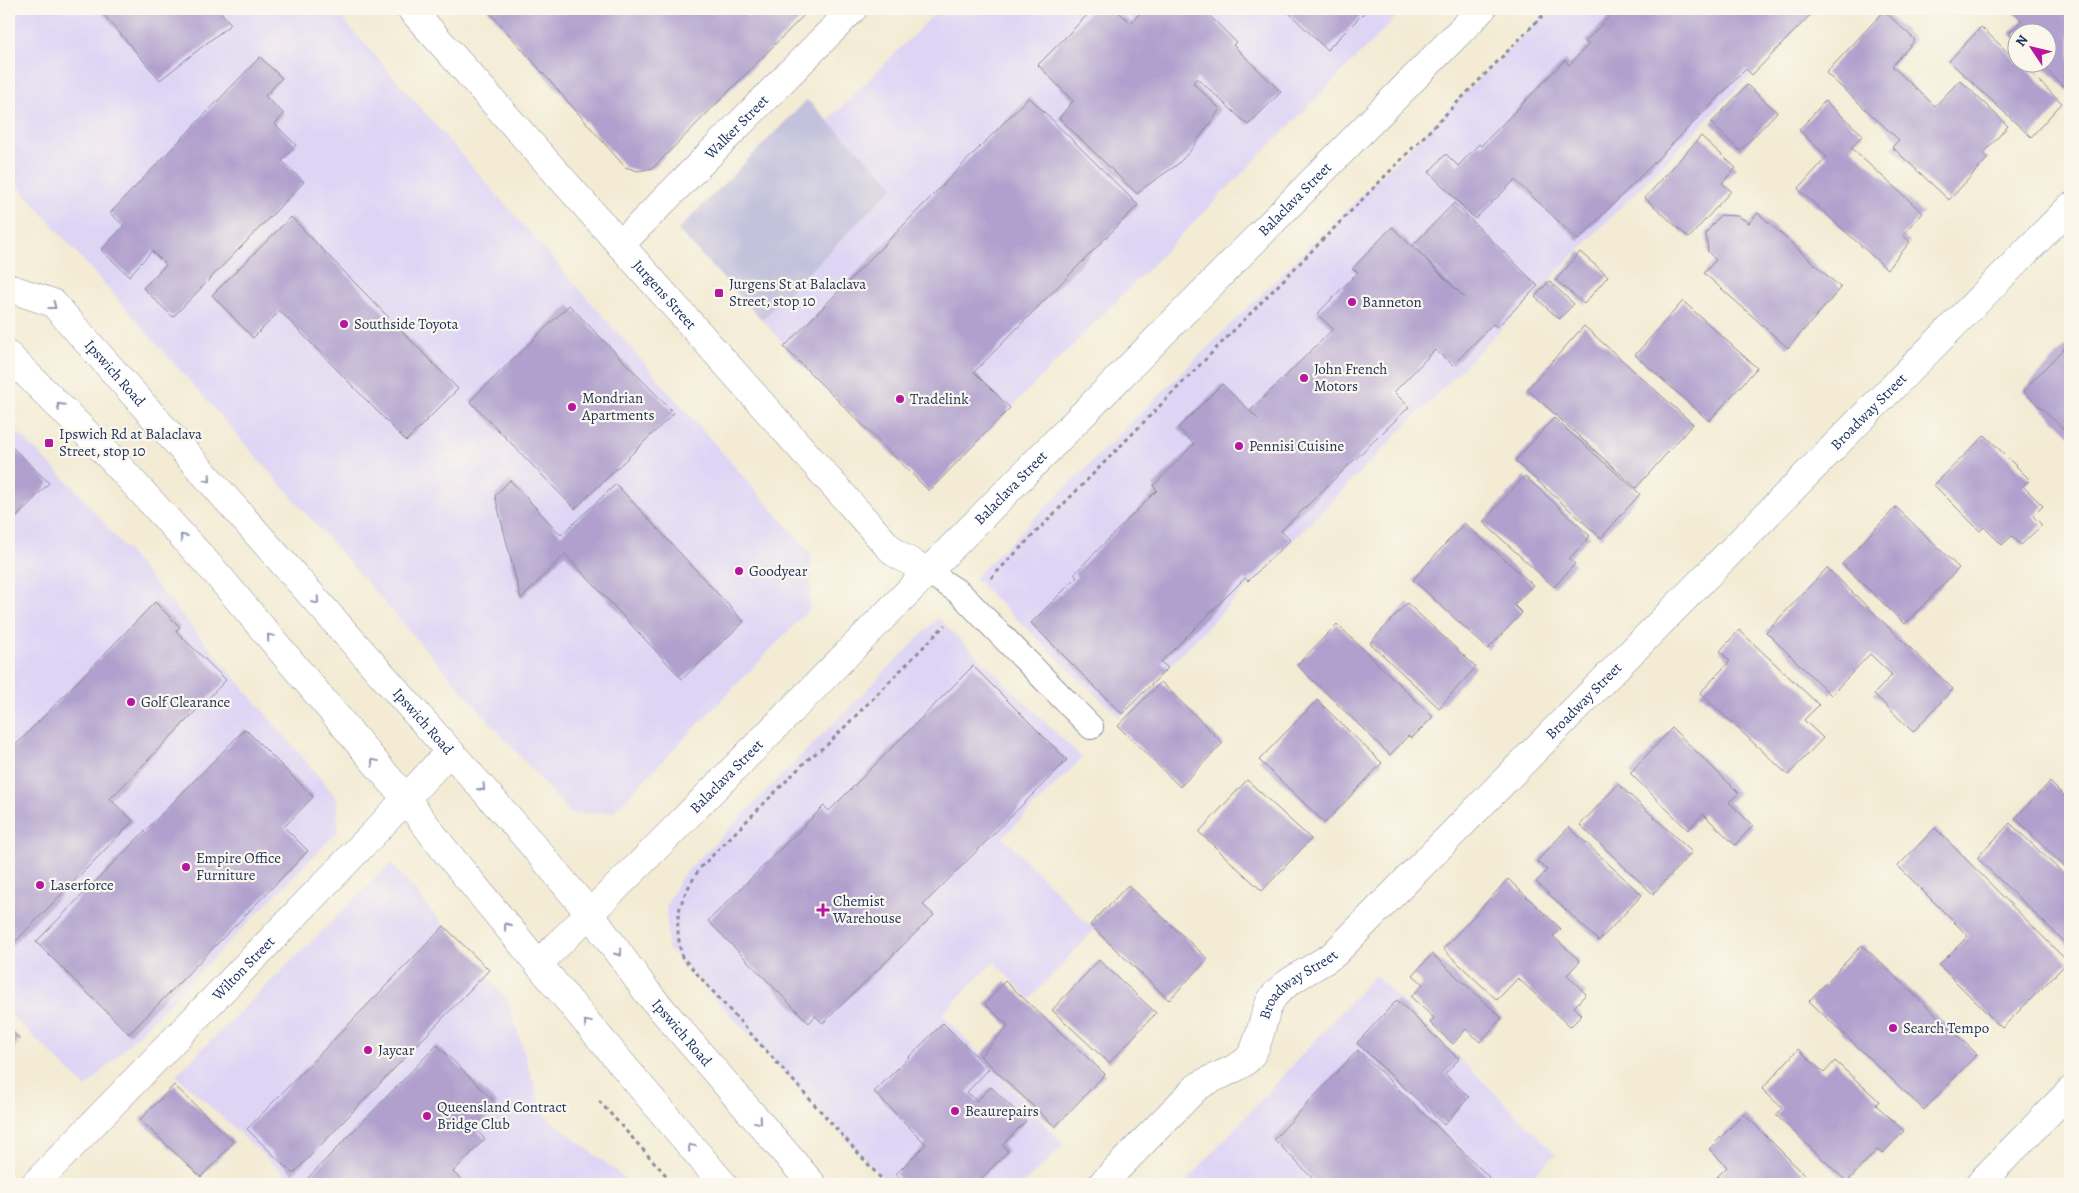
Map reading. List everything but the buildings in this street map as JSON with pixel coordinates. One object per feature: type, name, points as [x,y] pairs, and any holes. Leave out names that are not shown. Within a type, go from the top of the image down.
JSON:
[{"type":"main road","name":"Jurgens Street","points":[[411,9],[886,544],[895,553],[928,572]]},
{"type":"main road","name":"Walker Street","points":[[620,245],[853,9]]},
{"type":"main road","name":"Balaclava Street","points":[[538,964],[590,914],[1482,9]]},
{"type":"main road","name":"Broadway Street","points":[[1102,1184],[1196,1088],[1205,1081],[1246,1061],[1253,1050],[1268,1006],[1283,986],[1333,954],[2070,207]]},
{"type":"main road","name":"Ipswich Road","points":[[9,288],[53,303],[531,843],[590,914],[647,992],[812,1184]]},
{"type":"main road","points":[[9,356],[111,458],[216,573],[406,799],[443,848],[538,964],[723,1184]]},
{"type":"main road","name":"Wilton Street","points":[[35,1184],[449,752]]},
{"type":"main road","points":[[1979,1184],[2070,1091]]},
{"type":"lane","points":[[928,572],[960,593],[1091,727]]},
{"type":"path","points":[[886,1184],[682,957],[676,932],[679,908],[686,890],[700,868],[808,759],[828,744],[1549,9]]},
{"type":"path","points":[[599,1101],[674,1184]]},
{"type":"shaded area","points":[[9,9],[334,9],[812,555],[809,610],[613,812],[571,814],[9,176]]},
{"type":"shaded area","points":[[939,9],[1404,9],[929,491],[828,391],[678,230],[807,100],[828,121]]},
{"type":"shaded area","points":[[1550,9],[1816,9],[1119,717],[974,578]]},
{"type":"shaded area","points":[[807,100],[894,186],[762,320],[678,230]]},
{"type":"shaded area","points":[[9,424],[73,487],[337,798],[338,831],[86,1088],[9,1012]]},
{"type":"shaded area","points":[[938,618],[1082,758],[1003,837],[1094,930],[1030,999],[994,962],[942,1014],[1064,1145],[1023,1184],[888,1184],[668,948],[666,906],[681,877]]},
{"type":"shaded area","points":[[391,863],[508,1001],[543,1114],[632,1184],[274,1184],[283,1173],[176,1075]]},
{"type":"shaded area","points":[[1375,975],[1556,1154],[1523,1184],[1184,1184]]},
{"type":"place","name":"Jurgens St at Balaclava Street, stop 10","points":[[719,293]]},
{"type":"place","name":"Banneton","points":[[1352,302]]},
{"type":"place","name":"Southside Toyota","points":[[344,324]]},
{"type":"place","name":"John French Motors","points":[[1304,378]]},
{"type":"place","name":"Tradelink","points":[[900,399]]},
{"type":"place","name":"Mondrian Apartments","points":[[572,407]]},
{"type":"place","name":"Ipswich Rd at Balaclava Street, stop 10","points":[[49,443]]},
{"type":"place","name":"Pennisi Cuisine","points":[[1239,446]]},
{"type":"place","name":"Goodyear","points":[[739,571]]},
{"type":"place","name":"Golf Clearance","points":[[131,702]]},
{"type":"place","name":"Empire Office Furniture","points":[[186,867]]},
{"type":"place","name":"Laserforce","points":[[40,885]]},
{"type":"place","name":"Chemist Warehouse","points":[[823,910]]},
{"type":"place","name":"Search Tempo","points":[[1893,1028]]},
{"type":"place","name":"Jaycar","points":[[368,1050]]},
{"type":"place","name":"Beaurepairs","points":[[955,1111]]},
{"type":"place","name":"Queensland Contract Bridge Club","points":[[427,1116]]}]
